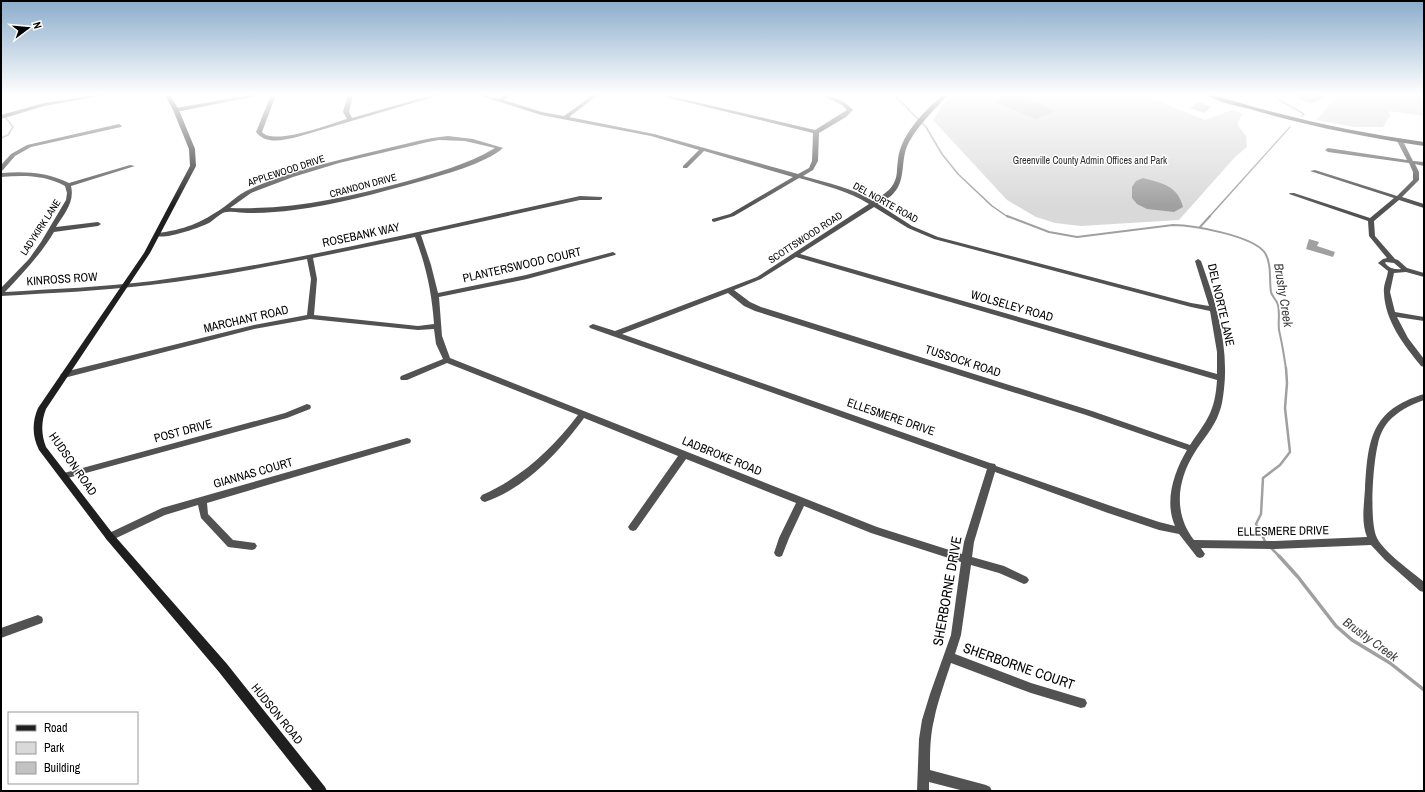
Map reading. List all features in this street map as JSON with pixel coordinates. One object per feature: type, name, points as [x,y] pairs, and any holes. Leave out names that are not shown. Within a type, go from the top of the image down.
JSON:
[{"type":"street","points":[[1,169],[13,155],[29,146],[92,132]]},
{"type":"street","name":"HUDSON ROAD","points":[[185,132],[192,149],[194,161],[185,183],[157,235],[109,310],[42,408],[37,429],[42,448],[110,536],[223,668],[321,791]]},
{"type":"street","points":[[260,132],[260,134],[265,138],[288,138],[309,132]]},
{"type":"street","name":"DEL NORTE ROAD","points":[[640,132],[840,188],[873,204],[910,227],[936,238],[1184,304],[1212,309]]},
{"type":"street","points":[[714,220],[732,215],[811,169],[815,161],[816,132]]},
{"type":"street","name":"SCOTTSWOOD ROAD","points":[[617,333],[730,291],[759,278],[889,194],[898,183],[903,146],[914,132]]},
{"type":"street","points":[[1356,132],[1424,144]]},
{"type":"street","name":"APPLEWOOD DRIVE","points":[[157,235],[182,232],[197,227],[224,210],[236,199],[265,185],[306,172],[428,140],[445,137],[463,138],[500,148]]},
{"type":"street","points":[[1371,220],[1398,198],[1416,180],[1416,172],[1412,162],[1400,140]]},
{"type":"street","name":"CRANDON DRIVE","points":[[224,210],[274,212],[340,201],[465,166],[500,148]]},
{"type":"street","points":[[685,167],[703,149]]},
{"type":"street","points":[[1328,150],[1424,164]]},
{"type":"street","points":[[1,175],[45,175],[60,180],[68,185],[132,166]]},
{"type":"street","points":[[1313,171],[1424,206]]},
{"type":"street","name":"LADYKIRK LANE","points":[[1,293],[39,250],[69,200],[70,193],[68,185]]},
{"type":"street","points":[[1292,194],[1371,220]]},
{"type":"street","name":"ROSEBANK WAY","points":[[124,285],[159,282],[310,257],[580,198],[600,198]]},
{"type":"street","points":[[1371,220],[1372,236],[1392,260],[1399,263],[1405,269],[1424,275]]},
{"type":"street","points":[[51,230],[98,224]]},
{"type":"street","points":[[404,378],[447,360],[441,347],[436,326],[435,296],[416,234]]},
{"type":"street","name":"PLANTERSWOOD COURT","points":[[435,296],[527,278],[613,254]]},
{"type":"street","name":"WOLSELEY ROAD","points":[[796,255],[1221,378]]},
{"type":"street","points":[[310,257],[314,279],[310,317]]},
{"type":"street","name":"DEL NORTE LANE","points":[[1198,260],[1219,340],[1221,378],[1220,392],[1215,414],[1180,470],[1175,492],[1178,519],[1182,531],[1200,554]]},
{"type":"street","points":[[1392,260],[1381,262],[1382,265],[1391,270],[1401,272],[1405,269]]},
{"type":"street","points":[[1391,270],[1387,292],[1394,314],[1405,340],[1424,364]]},
{"type":"street","name":"KINROSS ROW","points":[[1,293],[124,285]]},
{"type":"street","name":"TUSSOCK ROAD","points":[[730,291],[744,302],[758,309],[1089,413],[1192,449]]},
{"type":"street","points":[[1394,314],[1424,319]]},
{"type":"street","name":"MARCHANT ROAD","points":[[64,375],[254,327],[310,317],[418,328],[436,326]]},
{"type":"street","name":"ELLESMERE DRIVE","points":[[593,326],[617,333],[636,342],[1159,526],[1182,531]]},
{"type":"street","name":"LADBROKE ROAD","points":[[447,360],[901,540],[966,560],[1002,569],[1024,580]]},
{"type":"street","points":[[1424,397],[1409,403],[1391,415],[1377,431],[1370,451],[1368,502],[1368,520],[1373,541],[1424,588]]},
{"type":"street","name":"POST DRIVE","points":[[64,476],[287,415],[307,407]]},
{"type":"street","points":[[485,498],[504,489],[535,466],[570,432],[583,414]]},
{"type":"street","name":"GIANNAS COURT","points":[[110,536],[162,512],[407,441]]},
{"type":"street","points":[[633,527],[684,454]]},
{"type":"street","name":"SHERBORNE DRIVE","points":[[922,791],[925,739],[928,720],[935,694],[956,635],[969,542],[992,466]]},
{"type":"street","points":[[202,500],[204,515],[231,544],[252,546]]},
{"type":"street","points":[[779,553],[784,538],[802,500]]},
{"type":"street","name":"ELLESMERE DRIVE","points":[[1192,544],[1283,545],[1373,541]]},
{"type":"street","points":[[1,633],[38,620]]},
{"type":"street","name":"SHERBORNE COURT","points":[[949,657],[1031,688],[1081,703]]},
{"type":"street","points":[[923,774],[986,791]]},
{"type":"green space","name":"Greenville County Admin Offices and Park","points":[[944,132],[1243,132],[1246,136],[1247,147],[1235,157],[1179,220],[1081,226],[1055,223],[1036,217],[1007,200]]},
{"type":"shaded area","points":[[1143,178],[1168,186],[1177,194],[1183,207],[1174,212],[1147,209],[1137,204],[1132,198],[1132,187],[1136,181]]},
{"type":"shaded area","points":[[1309,239],[1319,242],[1317,246],[1335,252],[1333,257],[1306,249]]},
{"type":"waterway","points":[[1,138],[8,135],[10,132]]},
{"type":"waterway","name":"Brushy Creek","points":[[929,132],[942,154],[958,174],[992,206],[1008,217]]},
{"type":"waterway","points":[[1209,217],[1286,132]]},
{"type":"waterway","name":"Brushy Creek","points":[[1007,216],[1049,232],[1077,237],[1173,225],[1208,229],[1249,241],[1265,253],[1269,262],[1271,292],[1279,308],[1279,330],[1286,369]]},
{"type":"waterway","points":[[1200,227],[1210,216]]},
{"type":"waterway","name":"Brushy Creek","points":[[1266,543],[1256,524],[1261,514],[1263,478],[1280,465],[1290,452],[1285,408],[1287,383],[1286,368]]},
{"type":"waterway","name":"Brushy Creek","points":[[1270,547],[1279,556]]},
{"type":"waterway","name":"Brushy Creek","points":[[1279,556],[1298,577],[1336,626],[1352,640],[1390,663],[1424,690]]}]
